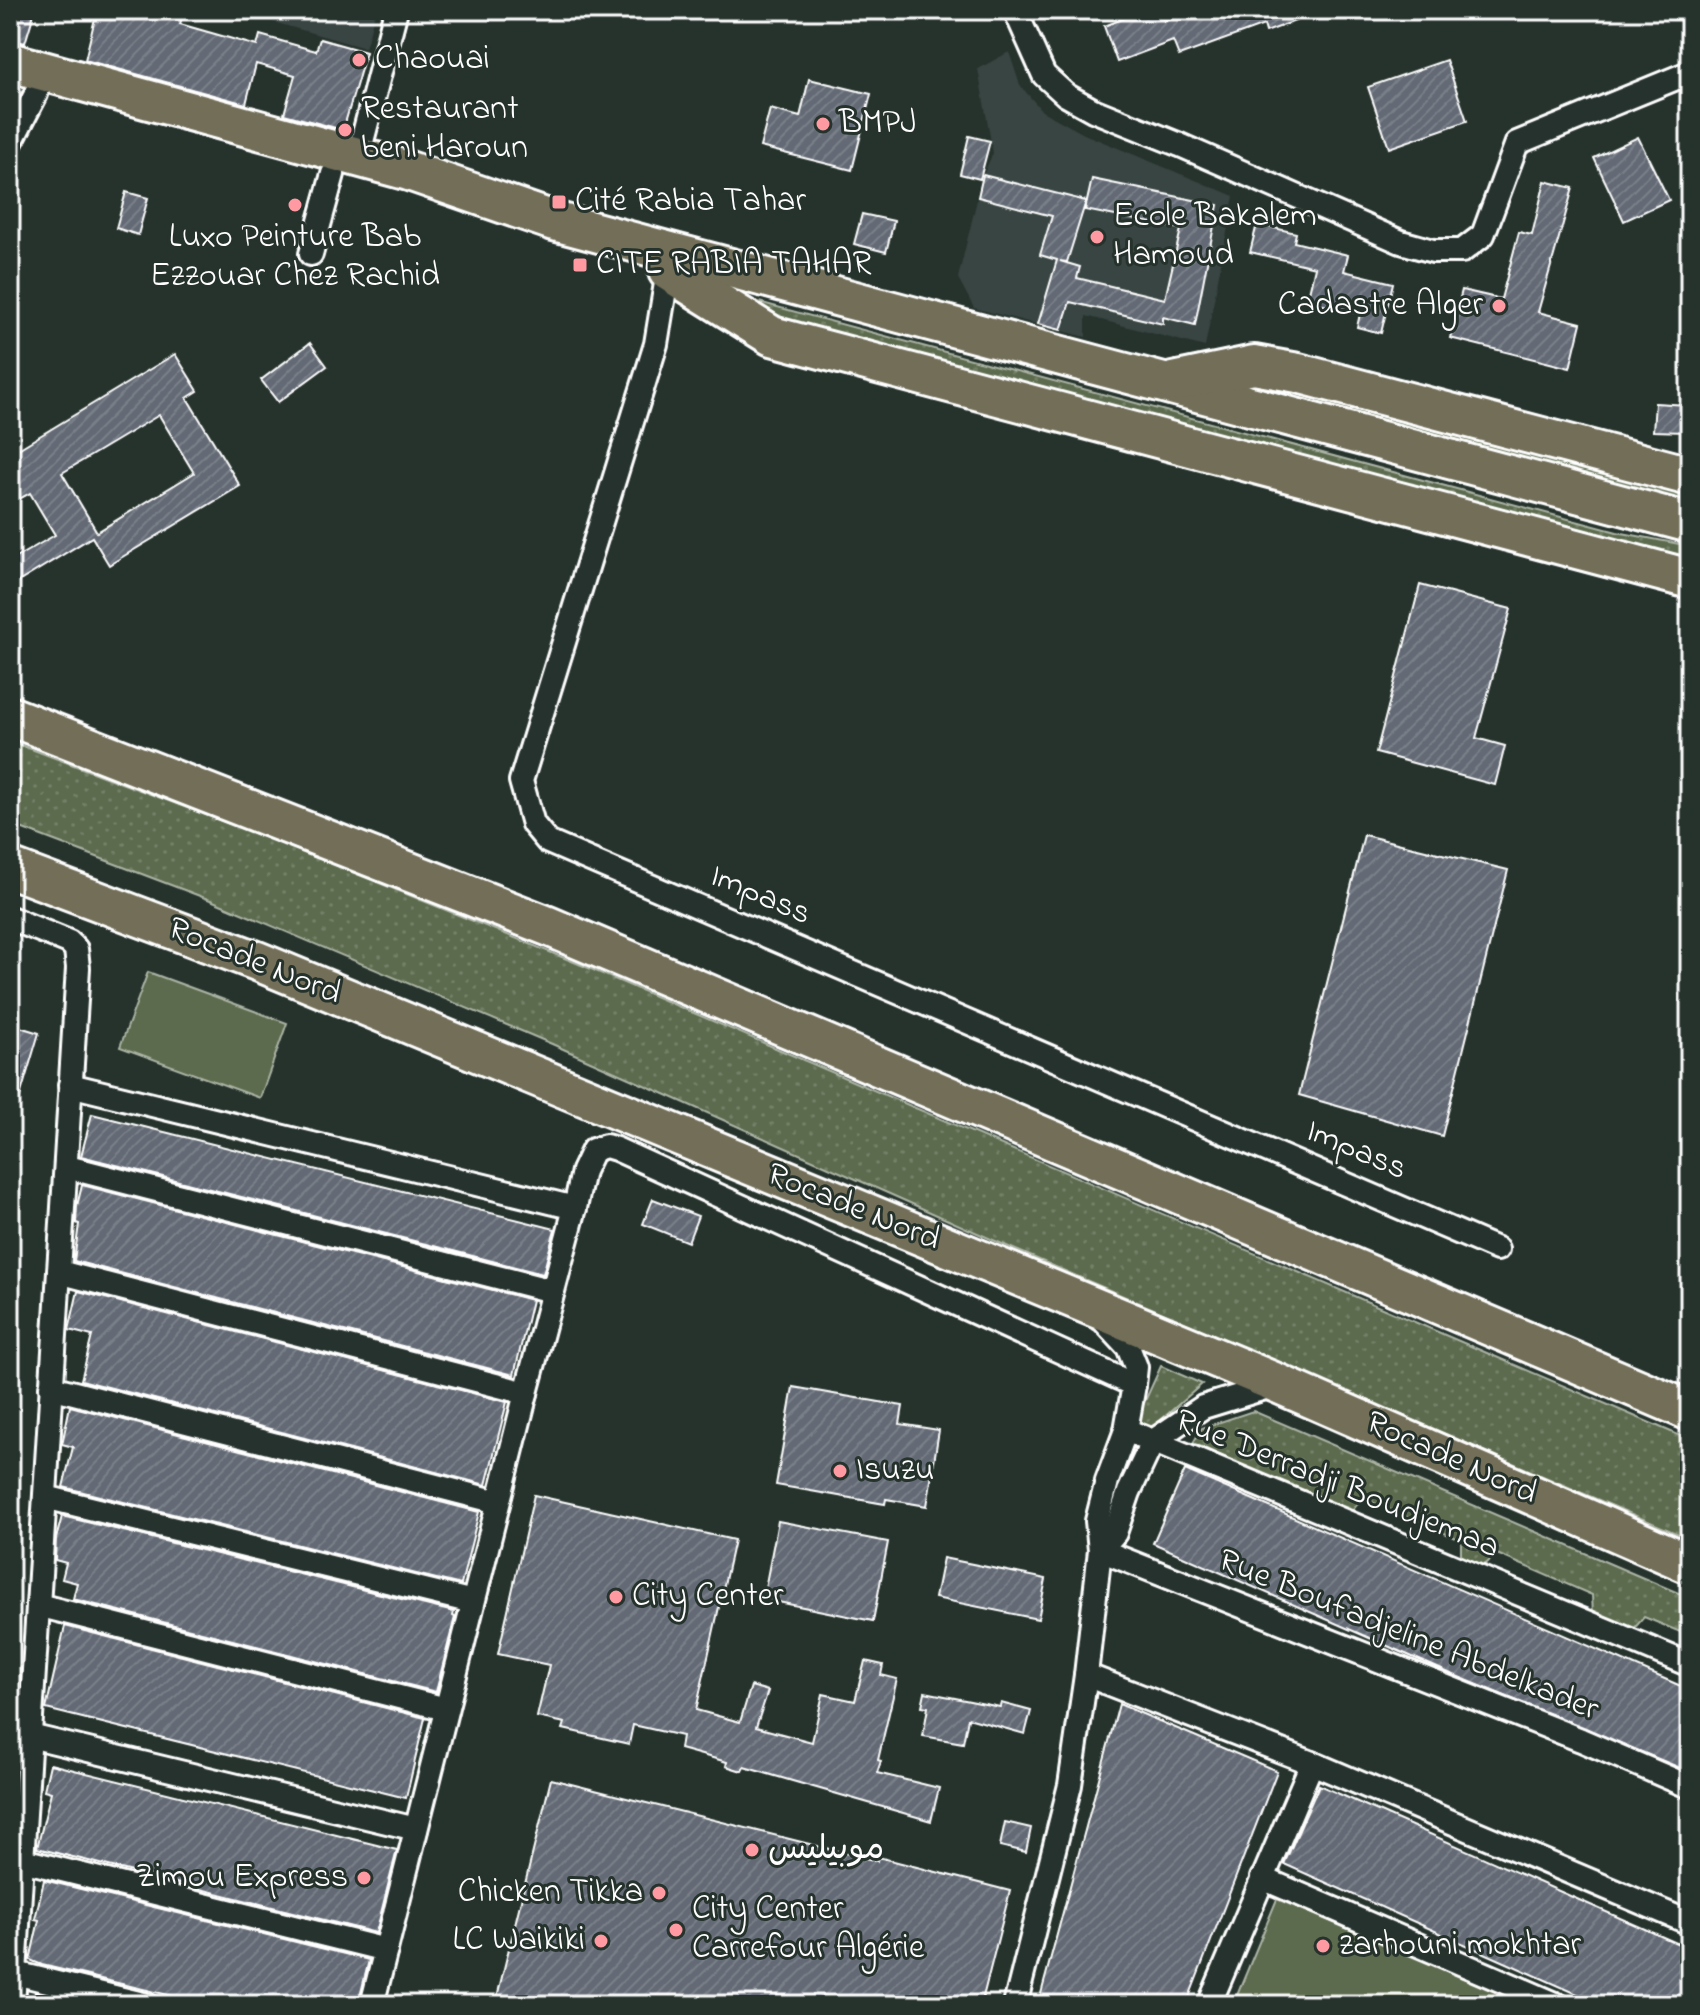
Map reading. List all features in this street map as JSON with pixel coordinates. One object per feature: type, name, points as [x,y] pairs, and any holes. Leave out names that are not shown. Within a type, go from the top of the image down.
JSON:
[{"type":"highway","points":[[25,78],[346,166],[477,220],[1690,535]]},
{"type":"highway","points":[[346,166],[409,171],[554,221],[1690,523]]},
{"type":"highway","points":[[668,271],[772,336],[1690,579]]},
{"type":"highway","points":[[1166,384],[1254,365],[1298,373],[1690,476]]},
{"type":"highway","points":[[10,716],[548,926],[1690,1411]]},
{"type":"highway","name":"Rocade Nord","points":[[10,868],[257,961],[1072,1298],[1279,1384],[1690,1564]]},
{"type":"highway","points":[[1599,1372],[1690,1395]]},
{"type":"street","points":[[311,254],[346,166],[396,10]]},
{"type":"street","points":[[1015,10],[1044,75],[1066,95],[1093,110],[1401,242],[1433,251],[1462,251],[1483,235],[1517,143],[1686,74]]},
{"type":"street","points":[[10,144],[25,78]]},
{"type":"street","name":"Impass","points":[[668,271],[656,344],[521,781],[533,824],[548,842],[1497,1249]]},
{"type":"street","points":[[10,918],[69,942],[76,949],[78,968],[13,2005]]},
{"type":"street","points":[[70,1085],[575,1208]]},
{"type":"street","points":[[372,2005],[583,1171],[593,1150],[606,1146],[616,1149],[1134,1385]]},
{"type":"street","points":[[67,1167],[552,1291]]},
{"type":"street","points":[[59,1272],[526,1393]]},
{"type":"street","points":[[1072,1298],[1107,1322],[1128,1347],[1136,1367],[1126,1430],[1107,1481],[1097,1521],[1100,1550]]},
{"type":"street","points":[[1126,1430],[1153,1441],[1203,1407],[1279,1384]]},
{"type":"street","points":[[51,1387],[498,1502]]},
{"type":"street","name":"Rue Derradji Boudjemaa","points":[[1015,2005],[1070,1785],[1100,1550],[1115,1533],[1129,1492],[1153,1441],[1690,1665]]},
{"type":"street","points":[[45,1497],[473,1602]]},
{"type":"street","name":"Rue Boufadjeline Abdelkader","points":[[1100,1550],[1581,1740],[1690,1787]]},
{"type":"street","points":[[38,1605],[446,1709]]},
{"type":"street","points":[[1086,1675],[1312,1763],[1690,1923]]},
{"type":"street","points":[[30,1736],[416,1829]]},
{"type":"street","points":[[1209,2005],[1312,1763]]},
{"type":"street","points":[[22,1860],[386,1950]]},
{"type":"street","points":[[1262,1878],[1514,1996],[1558,2005]]},
{"type":"street","points":[[15,1973],[147,2005]]},
{"type":"shaded area","points":[[231,10],[376,10],[365,48]]},
{"type":"shaded area","name":"Ecole Bakalem Hamoud","points":[[1009,52],[1020,85],[1042,111],[1084,134],[1234,196],[1205,347],[1086,316],[1086,337],[974,308],[958,278],[983,175],[993,153],[978,69]]},
{"type":"green space","points":[[710,289],[1617,532],[1690,546],[1690,566],[784,335]]},
{"type":"green space","points":[[1272,382],[1690,486],[1690,516],[1224,392],[1251,383]]},
{"type":"green space","points":[[10,741],[293,848],[584,966],[1690,1440],[1690,1539],[1009,1247],[552,1044],[213,901],[10,824]]},
{"type":"green space","points":[[148,972],[287,1023],[260,1098],[120,1047]]},
{"type":"green space","points":[[1161,1366],[1202,1384],[1148,1431],[1134,1425]]},
{"type":"green space","points":[[1253,1411],[1690,1598],[1690,1636],[1644,1617],[1632,1631],[1593,1615],[1592,1595],[1497,1554],[1480,1569],[1461,1562],[1461,1540],[1362,1498],[1350,1514],[1193,1443],[1202,1428]]},
{"type":"green space","name":"zarhouni mokhtar","points":[[1277,1899],[1501,1992],[1495,2005],[1233,2005]]},
{"type":"building","points":[[10,10],[35,10],[25,43],[10,39]]},
{"type":"building","points":[[97,10],[142,19],[144,10],[184,10],[180,24],[257,46],[260,35],[316,51],[320,39],[366,52],[343,130],[284,114],[295,75],[256,64],[246,104],[85,60]]},
{"type":"building","points":[[1146,10],[1160,10],[1164,21],[1194,10],[1319,12],[1266,32],[1264,25],[1179,56],[1173,41],[1117,62],[1104,26]]},
{"type":"building","points":[[1446,60],[1467,121],[1389,148],[1368,87]]},
{"type":"building","points":[[809,79],[871,94],[852,170],[760,147],[770,109],[800,117]]},
{"type":"building","points":[[969,136],[990,141],[980,179],[960,174]]},
{"type":"building","points":[[1638,137],[1669,200],[1624,221],[1594,158]]},
{"type":"building","points":[[983,175],[1086,201],[1067,262],[1060,261],[1080,267],[1077,278],[1165,299],[1181,229],[1085,210],[1092,179],[1218,205],[1195,325],[1163,317],[1163,324],[1070,302],[1061,330],[1038,324],[1057,260],[1040,255],[1052,216],[978,197]]},
{"type":"building","name":"Cadastre Alger","points":[[1545,181],[1573,188],[1538,312],[1581,323],[1570,368],[1450,338],[1462,290],[1501,299],[1519,232],[1532,235]]},
{"type":"building","points":[[126,192],[148,198],[138,235],[116,228]]},
{"type":"building","points":[[862,214],[894,221],[886,252],[854,244]]},
{"type":"building","points":[[1257,224],[1296,233],[1294,242],[1348,255],[1344,271],[1393,283],[1381,333],[1357,327],[1360,314],[1307,301],[1315,267],[1250,252]]},
{"type":"building","points":[[310,343],[327,366],[278,402],[261,380]]},
{"type":"building","points":[[175,354],[198,391],[187,398],[240,486],[109,565],[92,537],[10,587],[10,561],[55,535],[30,493],[10,504],[10,454]],"holes":[[[159,415],[194,473],[97,532],[62,473]]]},
{"type":"building","points":[[1655,403],[1687,405],[1686,432],[1653,431]]},
{"type":"building","points":[[1420,585],[1511,609],[1476,738],[1505,746],[1495,785],[1376,753]]},
{"type":"building","points":[[1364,835],[1508,870],[1442,1136],[1299,1095]]},
{"type":"building","points":[[10,1024],[39,1033],[15,1113],[10,1112]]},
{"type":"building","points":[[92,1114],[555,1229],[543,1274],[81,1156]]},
{"type":"building","points":[[82,1185],[532,1300],[514,1375],[74,1261],[79,1224],[76,1223],[77,1206]]},
{"type":"building","points":[[653,1199],[698,1216],[688,1242],[643,1224]]},
{"type":"building","points":[[78,1291],[507,1402],[486,1485],[81,1380],[92,1336],[69,1330]]},
{"type":"building","points":[[793,1387],[903,1406],[900,1424],[939,1430],[927,1506],[886,1499],[885,1504],[776,1485]]},
{"type":"building","points":[[70,1406],[479,1512],[461,1585],[63,1487],[73,1447],[62,1444]]},
{"type":"building","points":[[1185,1470],[1690,1690],[1690,1772],[1449,1673],[1153,1543]]},
{"type":"building","name":"City Center","points":[[534,1495],[734,1540],[696,1710],[740,1722],[751,1686],[768,1691],[756,1727],[812,1742],[823,1694],[855,1701],[865,1661],[883,1665],[881,1675],[897,1679],[877,1773],[939,1788],[931,1821],[744,1767],[742,1771],[726,1766],[727,1762],[680,1749],[682,1736],[633,1725],[629,1744],[563,1729],[565,1723],[537,1717],[549,1665],[498,1654]]},
{"type":"building","points":[[62,1516],[454,1612],[436,1692],[73,1599],[77,1583],[62,1579],[66,1563],[55,1560]]},
{"type":"building","points":[[778,1521],[888,1542],[873,1621],[763,1599]]},
{"type":"building","points":[[943,1558],[1046,1579],[1038,1619],[935,1598]]},
{"type":"building","points":[[65,1626],[425,1718],[406,1798],[46,1709]]},
{"type":"building","points":[[925,1692],[1000,1707],[1001,1703],[1031,1711],[1025,1734],[968,1718],[963,1743],[923,1736],[928,1707],[922,1706]]},
{"type":"building","points":[[1119,1704],[1277,1771],[1186,2005],[1038,2005]]},
{"type":"building","points":[[50,1764],[397,1850],[376,1933],[37,1848],[51,1792],[44,1790]]},
{"type":"building","name":"City Center Carrefour Algérie","points":[[551,1779],[1010,1891],[981,2005],[847,2005],[821,1998],[820,2005],[495,2005]]},
{"type":"building","points":[[1319,1785],[1690,1949],[1690,1973],[1676,2005],[1602,2005],[1284,1864]]},
{"type":"building","points":[[1005,1822],[1031,1828],[1026,1852],[1000,1846]]},
{"type":"building","points":[[44,1880],[369,1960],[358,2005],[210,2005],[42,1965],[30,1960]]},
{"type":"building","points":[[35,1992],[88,2005],[32,2005]]},
{"type":"place","name":"Chaouai","points":[[359,60]]},
{"type":"place","name":"BMPJ","points":[[823,124]]},
{"type":"place","name":"Restaurant beni Haroun","points":[[345,130]]},
{"type":"place","name":"Cité Rabia Tahar","points":[[559,202]]},
{"type":"place","name":"Luxo Peinture Bab Ezzouar Chez Rachid","points":[[295,205]]},
{"type":"place","name":"Ecole Bakalem Hamoud","points":[[1097,237]]},
{"type":"place","name":"CITE RABIA TAHAR","points":[[580,265]]},
{"type":"place","name":"Cadastre Alger","points":[[1499,306]]},
{"type":"place","name":"Isuzu","points":[[840,1471]]},
{"type":"place","name":"City Center","points":[[616,1597]]},
{"type":"place","name":"موبيليس","points":[[752,1850]]},
{"type":"place","name":"Zimou Express","points":[[364,1878]]},
{"type":"place","name":"Chicken Tikka","points":[[659,1893]]},
{"type":"place","name":"City Center Carrefour Algérie","points":[[676,1930]]},
{"type":"place","name":"LC Waikiki","points":[[601,1941]]},
{"type":"place","name":"zarhouni mokhtar","points":[[1323,1946]]}]
